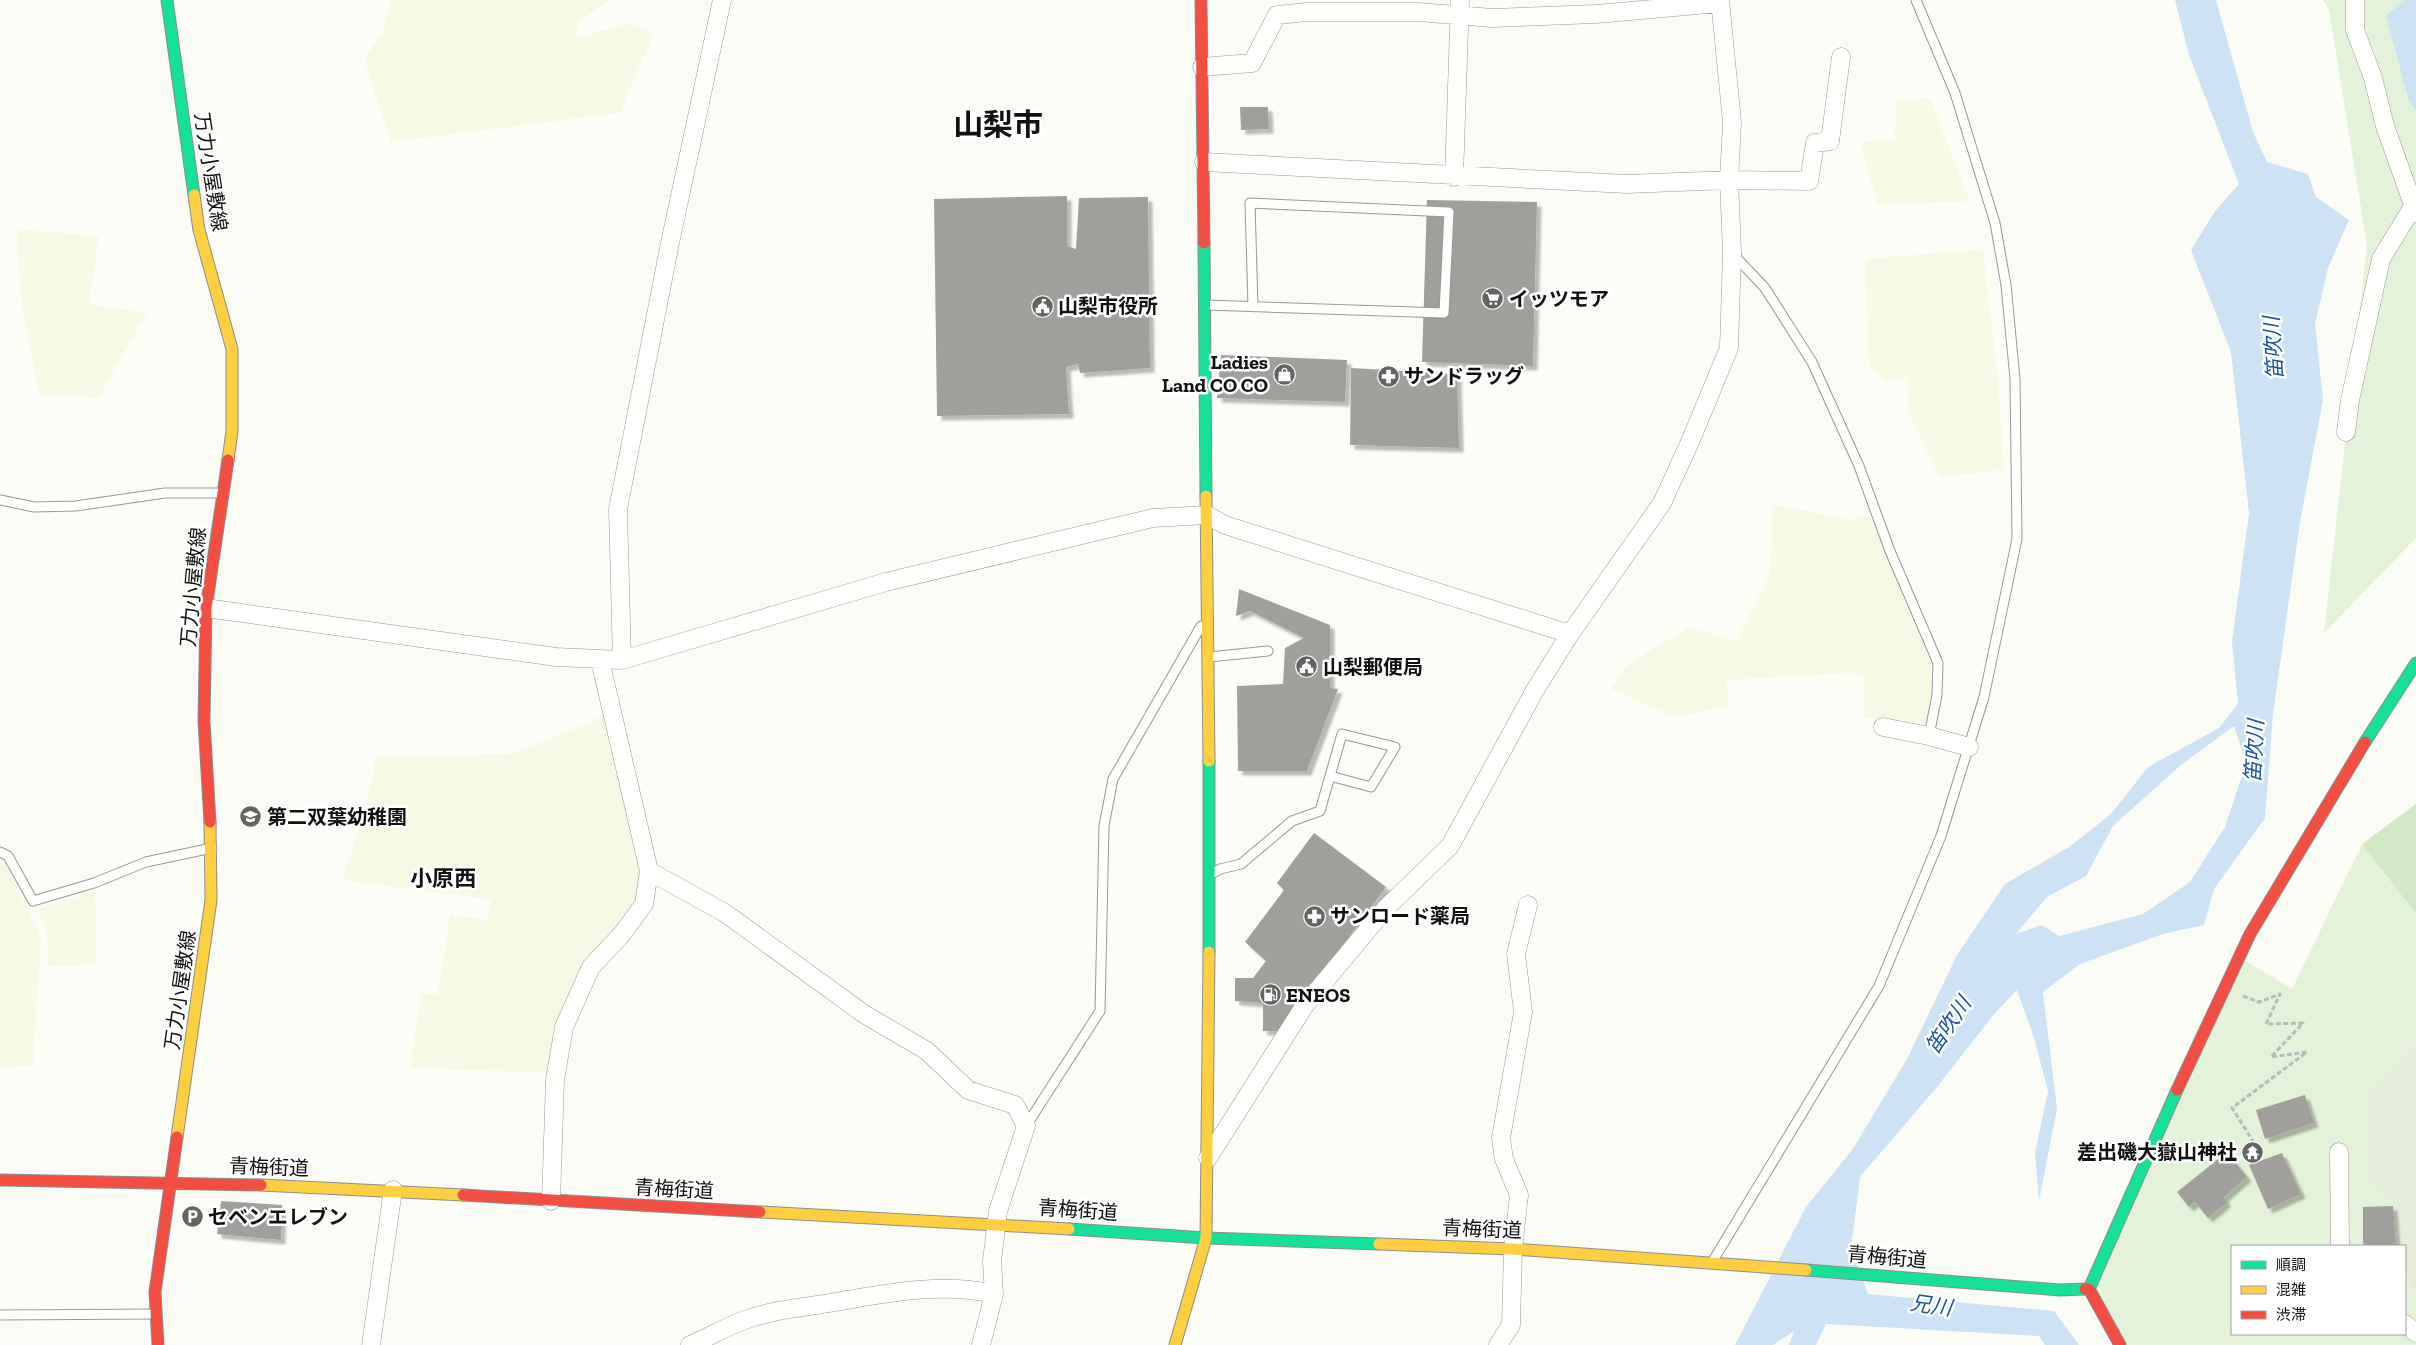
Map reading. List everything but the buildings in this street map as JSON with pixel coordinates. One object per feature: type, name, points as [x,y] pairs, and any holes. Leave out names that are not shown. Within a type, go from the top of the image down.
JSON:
[{"type":"main road","name":"万力小屋敷線","points":[[158,1345],[154,1292],[169,1182],[200,990],[211,900],[212,848],[204,722],[206,608],[232,431],[232,349],[199,230],[167,0]]},
{"type":"main road","points":[[1175,1345],[1206,1238],[1208,1158],[1207,1046],[1210,874],[1206,617],[1206,305],[1201,0]]},
{"type":"main road","points":[[2120,1345],[2089,1289],[2190,1061],[2250,934],[2358,754],[2416,663]]},
{"type":"main road","name":"青梅街道","points":[[0,1180],[169,1182],[393,1190],[550,1201],[996,1224],[1206,1238],[1513,1249],[1729,1263],[2060,1290],[2089,1289]]},
{"type":"street","points":[[622,660],[618,509],[670,243],[722,0]]},
{"type":"street","points":[[2346,432],[2350,400],[2381,259],[2415,209],[2385,126],[2373,78],[2356,30],[2355,0]]},
{"type":"street","points":[[1202,67],[1252,63],[1277,16],[1307,12],[1418,12],[1460,7],[1492,18],[1596,14],[1720,1],[1732,122],[1729,180],[1732,253],[1729,348],[1662,503],[1570,634],[1535,690],[1450,846],[1386,908],[1306,1005],[1208,1158]]},
{"type":"street","points":[[1454,177],[1460,7]]},
{"type":"street","points":[[1204,162],[1454,177],[1627,184],[1729,180],[1809,181],[1815,143],[1830,141],[1840,57]]},
{"type":"street","points":[[206,608],[556,657],[622,660],[895,580],[1153,518],[1207,515],[1226,525],[1570,634]]},
{"type":"street","points":[[550,1201],[554,1080],[564,1027],[590,967],[622,934],[644,904],[649,871],[600,660]]},
{"type":"street","points":[[1883,727],[1929,736],[1968,747]]},
{"type":"street","points":[[649,871],[725,913],[864,1014],[927,1050],[968,1090],[1014,1105],[1026,1126],[1000,1202],[992,1261],[994,1294],[981,1345]]},
{"type":"street","points":[[1498,1345],[1510,1325],[1513,1249],[1519,1195],[1504,1159],[1501,1138],[1523,1012],[1516,954],[1528,905]]},
{"type":"street","points":[[2339,1152],[2340,1245]]},
{"type":"street","points":[[371,1345],[393,1190]]},
{"type":"street","points":[[690,1345],[742,1321],[791,1307],[834,1302],[885,1292],[966,1288],[994,1294]]},
{"type":"street","points":[[2406,1325],[2416,1333]]},
{"type":"lane","points":[[1712,1262],[1879,986],[1941,836],[1984,697],[2017,539],[2015,379],[2006,285],[1995,223],[1955,93],[1916,0]]},
{"type":"lane","points":[[1206,305],[1444,313],[1449,212],[1250,203],[1252,306]]},
{"type":"lane","points":[[1732,253],[1765,288],[1812,362],[1859,466],[1890,551],[1938,663],[1937,696],[1929,736]]},
{"type":"lane","points":[[0,500],[34,507],[76,506],[165,493],[222,493]]},
{"type":"lane","points":[[1026,1126],[1100,1011],[1104,826],[1113,779],[1206,617]]},
{"type":"lane","points":[[1208,658],[1268,651]]},
{"type":"lane","points":[[1210,874],[1220,869],[1241,864],[1292,821],[1320,811],[1330,776],[1342,734],[1395,747],[1371,787],[1330,776]]},
{"type":"lane","points":[[0,852],[8,856],[33,901],[94,882],[146,862],[212,848]]},
{"type":"lane","points":[[0,1315],[155,1314]]},
{"type":"path","points":[[2224,988],[2259,1002],[2280,994],[2266,1024],[2303,1023],[2271,1057],[2307,1052],[2232,1108],[2253,1141]]},
{"type":"green space","points":[[392,0],[610,0],[577,23],[577,38],[628,23],[654,33],[620,113],[391,142],[364,59],[381,35]]},
{"type":"green space","points":[[2323,0],[2416,0],[2416,538],[2324,633],[2367,245],[2329,10]]},
{"type":"green space","points":[[1930,98],[1970,201],[1878,205],[1860,142],[1894,139],[1897,100]]},
{"type":"green space","points":[[17,229],[99,236],[89,304],[147,313],[98,398],[39,395],[20,293]]},
{"type":"green space","points":[[1983,249],[1998,378],[2004,470],[1939,477],[1908,412],[1907,378],[1885,381],[1869,366],[1865,259]]},
{"type":"green space","points":[[1773,504],[1851,520],[1870,514],[1931,664],[1931,724],[1863,717],[1864,678],[1849,673],[1727,680],[1728,707],[1673,717],[1611,689],[1627,665],[1689,627],[1736,641],[1770,574]]},
{"type":"green space","points":[[608,714],[641,869],[640,900],[586,967],[548,1073],[410,1068],[421,993],[438,994],[450,915],[488,920],[491,900],[342,880],[367,804],[376,757],[511,754]]},
{"type":"green space","points":[[2416,804],[2416,914],[2362,844]]},
{"type":"green space","points":[[2362,844],[2416,914],[2416,1040],[2369,1093],[2392,1200],[2396,1245],[2231,1245],[2231,1335],[2406,1335],[2406,1275],[2416,1295],[2416,1345],[2120,1345],[2089,1289],[2239,957],[2292,989]]},
{"type":"green space","points":[[0,859],[4,861],[41,937],[33,1065],[0,1068]]},
{"type":"green space","points":[[95,891],[97,965],[48,966],[48,939],[38,909]]},
{"type":"green space","points":[[2416,1040],[2416,1295],[2406,1275],[2406,1245],[2396,1245],[2392,1200],[2370,1186],[2369,1093]]},
{"type":"water","points":[[2175,0],[2216,0],[2253,132],[2267,162],[2308,174],[2316,197],[2349,220],[2328,268],[2315,324],[2323,400],[2300,522],[2273,714],[2265,818],[2214,889],[2204,925],[2163,934],[2080,964],[2043,992],[2057,1109],[2039,1201],[2035,1153],[2048,1091],[2034,1038],[2017,990],[1995,1013],[1937,1087],[1860,1177],[1851,1248],[1868,1294],[2054,1311],[2079,1345],[2045,1345],[2039,1336],[1826,1324],[1816,1345],[1789,1345],[1794,1331],[1773,1345],[1735,1345],[1806,1207],[1852,1150],[1907,1059],[1957,955],[2005,884],[2069,847],[2111,814],[2148,767],[2219,728],[2238,704],[2232,642],[2249,513],[2231,352],[2191,250],[2215,211],[2239,184],[2189,55]],"holes":[[[2234,726],[2246,763],[2225,827],[2190,882],[2143,914],[2059,936],[2042,925],[2016,934],[2047,897],[2086,876],[2113,826],[2181,765]]]},
{"type":"water","points":[[2405,0],[2416,0],[2416,111],[2409,101],[2386,16]]},
{"type":"traffic: fast","points":[[167,0],[194,195]]},
{"type":"traffic: fast","points":[[1204,243],[1206,496]]},
{"type":"traffic: fast","points":[[2365,742],[2416,663]]},
{"type":"traffic: fast","points":[[1209,761],[1209,952]]},
{"type":"traffic: fast","points":[[2089,1289],[2177,1090]]},
{"type":"traffic: fast","points":[[1069,1229],[1206,1238],[1379,1244]]},
{"type":"traffic: fast","points":[[1806,1270],[2060,1290],[2085,1289]]},
{"type":"traffic: slow","points":[[194,195],[199,230],[232,349],[232,431],[228,460]]},
{"type":"traffic: slow","points":[[1206,496],[1209,761]]},
{"type":"traffic: slow","points":[[177,1137],[211,900],[210,822]]},
{"type":"traffic: slow","points":[[1175,1345],[1206,1238],[1209,952]]},
{"type":"traffic: slow","points":[[261,1185],[463,1195]]},
{"type":"traffic: slow","points":[[760,1212],[1069,1229]]},
{"type":"traffic: slow","points":[[1379,1244],[1513,1249],[1806,1270]]},
{"type":"traffic: jam","points":[[1201,0],[1204,243]]},
{"type":"traffic: jam","points":[[210,822],[204,721],[206,608],[228,460]]},
{"type":"traffic: jam","points":[[2177,1090],[2250,934],[2365,742]]},
{"type":"traffic: jam","points":[[158,1345],[155,1292],[177,1137]]},
{"type":"traffic: jam","points":[[0,1180],[261,1185]]},
{"type":"traffic: jam","points":[[463,1195],[760,1212]]},
{"type":"traffic: jam","points":[[2085,1289],[2089,1289],[2120,1345]]},
{"type":"place","name":"イッツモア","points":[[1493,299]]},
{"type":"place","name":"山梨市役所","points":[[1042,306]]},
{"type":"place","name":"Ladies Land CO CO","points":[[1284,374]]},
{"type":"place","name":"サンドラッグ","points":[[1388,376]]},
{"type":"place","name":"山梨郵便局","points":[[1307,667]]},
{"type":"place","name":"第二双葉幼稚園","points":[[251,817]]},
{"type":"place","name":"サンロード薬局","points":[[1314,916]]},
{"type":"place","name":"ENEOS","points":[[1270,995]]},
{"type":"place","name":"差出磯大嶽山神社","points":[[2253,1152]]},
{"type":"place","name":"セベンエレブン","points":[[192,1217]]},
{"type":"district","name":"山梨市","points":[[998,125]]},
{"type":"district","name":"小原西","points":[[443,878]]},
{"type":"water label","name":"笛吹川","points":[[2273,348]]},
{"type":"water label","name":"笛吹川","points":[[2254,751]]},
{"type":"water label","name":"笛吹川","points":[[1948,1025]]},
{"type":"water label","name":"兄川","points":[[1931,1305]]}]
